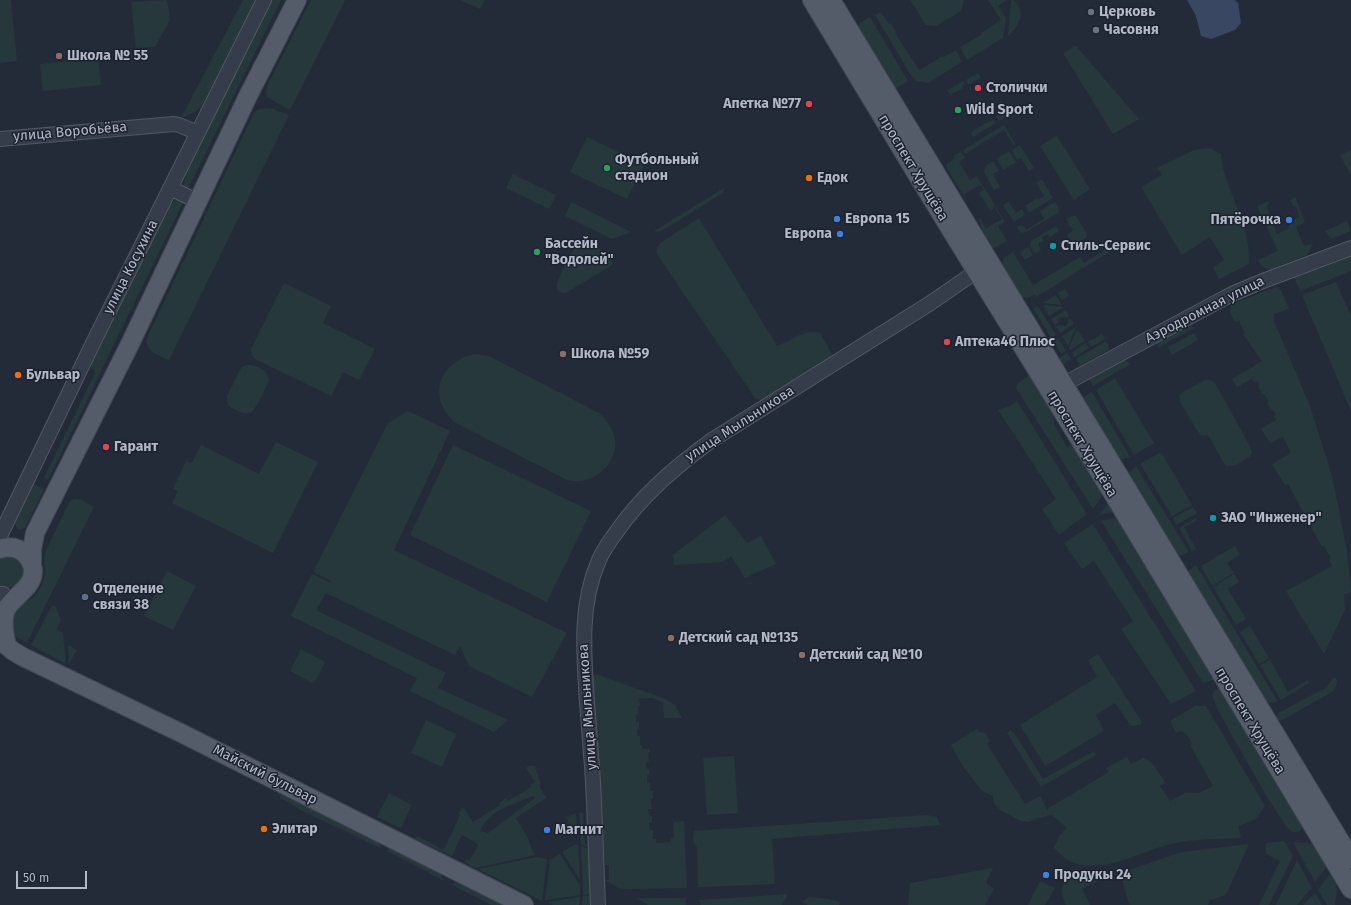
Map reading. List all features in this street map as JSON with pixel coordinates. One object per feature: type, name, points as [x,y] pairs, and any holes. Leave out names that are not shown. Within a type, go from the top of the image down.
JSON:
[{"type":"main road","points":[[6,649],[2,602],[11,602],[26,588],[31,581],[33,573],[32,550],[35,534],[129,346],[251,89],[297,0]]},
{"type":"main road","name":"проспект Хрущёва","points":[[812,0],[983,266],[1064,384],[1351,859]]},
{"type":"main road","name":"проспект Хрущёва","points":[[831,0],[983,266],[1351,889]]},
{"type":"main road","points":[[2,544],[21,542],[35,534]]},
{"type":"main road","points":[[2,544],[15,547],[22,551],[32,564]]},
{"type":"main road","name":"Майский бульвар","points":[[6,649],[181,734],[524,905]]},
{"type":"street","name":"улица Косухина","points":[[2,544],[94,341],[264,0]]},
{"type":"street","name":"улица Воробьёва","points":[[0,139],[174,124],[198,133]]},
{"type":"street","points":[[170,188],[197,201]]},
{"type":"street","name":"Аэродромная улица","points":[[1064,384],[1232,294],[1351,248]]},
{"type":"street","name":"улица Мыльникова","points":[[598,905],[594,799],[584,665],[584,638],[587,599],[600,559],[608,544],[626,518],[651,490],[663,478],[706,444],[929,304],[983,266]]},
{"type":"shaded area","points":[[0,0],[11,0],[17,61],[0,63]]},
{"type":"shaded area","points":[[167,0],[170,20],[155,47],[136,48],[131,2]]},
{"type":"shaded area","points":[[243,0],[257,0],[207,98],[197,111],[182,117],[183,114]]},
{"type":"shaded area","points":[[271,0],[281,0],[189,187],[184,188],[183,185],[193,155]]},
{"type":"shaded area","points":[[311,0],[345,0],[290,110],[267,97],[266,91],[268,84]]},
{"type":"shaded area","points":[[460,0],[485,0],[480,9]]},
{"type":"shaded area","points":[[910,0],[964,0],[961,11],[936,26],[926,25]]},
{"type":"shaded area","points":[[988,0],[1007,0],[998,6],[1006,18],[1003,38],[967,60],[960,47],[981,35],[981,33],[1001,20]]},
{"type":"shaded area","points":[[1011,0],[1014,0],[1021,13],[1016,28],[1008,36]]},
{"type":"shaded area","points":[[881,12],[896,32],[895,33],[919,70],[956,50],[962,62],[928,83],[916,81],[912,77],[875,15]]},
{"type":"shaded area","points":[[870,17],[908,81],[893,90],[858,28],[860,23]]},
{"type":"shaded area","points":[[1076,46],[1139,119],[1113,134],[1063,53]]},
{"type":"shaded area","points":[[98,58],[101,85],[43,91],[40,64]]},
{"type":"shaded area","points":[[978,73],[981,78],[968,85],[966,80]]},
{"type":"shaded area","points":[[963,81],[965,84],[962,86],[963,88],[950,95],[947,91]]},
{"type":"shaded area","points":[[1002,101],[1008,112],[1003,119],[999,121],[996,116],[1003,112],[999,102]]},
{"type":"shaded area","points":[[262,108],[273,109],[289,115],[169,360],[150,350],[147,343],[147,338],[253,115],[256,111]]},
{"type":"shaded area","points":[[994,120],[996,123],[973,137],[971,132]]},
{"type":"shaded area","points":[[1004,125],[1016,145],[1014,146],[1004,130],[965,154],[963,150]]},
{"type":"shaded area","points":[[1057,136],[1090,189],[1074,200],[1040,146]]},
{"type":"shaded area","name":"Футбольный стадион","points":[[587,137],[644,164],[627,199],[570,172]]},
{"type":"shaded area","points":[[1020,145],[1034,168],[1029,171],[1021,158],[1017,160],[1012,150]]},
{"type":"shaded area","points":[[1210,148],[1221,154],[1225,174],[1245,229],[1249,251],[1249,264],[1219,279],[1213,267],[1224,260],[1210,237],[1182,255],[1141,187],[1162,175],[1157,168],[1194,150]]},
{"type":"shaded area","points":[[1351,150],[1351,175],[1340,155]]},
{"type":"shaded area","points":[[961,151],[965,158],[959,162],[970,180],[977,176],[1005,222],[998,226],[1007,241],[991,249],[987,246],[990,244],[988,241],[985,243],[979,219],[986,228],[1002,219],[994,206],[991,212],[979,193],[984,190],[980,185],[963,195],[946,166],[955,158],[954,156]]},
{"type":"shaded area","points":[[1009,151],[1016,162],[1003,170],[997,159]]},
{"type":"shaded area","points":[[993,161],[999,171],[993,174],[1000,187],[994,190],[984,172],[986,166]]},
{"type":"shaded area","points":[[513,174],[556,195],[549,209],[506,188]]},
{"type":"shaded area","points":[[1042,179],[1053,198],[1029,213],[1025,206],[1037,198],[1038,200],[1044,196],[1036,183]]},
{"type":"shaded area","points":[[724,188],[723,193],[660,232],[654,231]]},
{"type":"shaded area","points":[[1295,197],[1305,222],[1296,227],[1304,246],[1313,243],[1307,255],[1270,270],[1261,266],[1258,260],[1278,251],[1257,206],[1269,201],[1267,208],[1277,234],[1288,229],[1290,222],[1299,217],[1296,206],[1294,207],[1290,200]]},
{"type":"shaded area","points":[[177,199],[182,199],[182,205],[48,480],[44,478],[95,373],[89,361],[166,209]]},
{"type":"shaded area","points":[[571,202],[631,232],[612,239],[565,216]]},
{"type":"shaded area","points":[[1009,202],[1016,213],[1022,209],[1025,215],[1014,222],[1003,205]]},
{"type":"shaded area","points":[[1055,202],[1059,209],[1058,213],[1026,232],[1022,233],[1019,231],[1017,227],[1022,224],[1026,230],[1044,219],[1040,211]]},
{"type":"shaded area","points":[[1076,216],[1087,234],[1086,238],[1069,248],[1067,244],[1071,241],[1067,235],[1073,230],[1066,219]]},
{"type":"shaded area","points":[[699,218],[777,346],[809,332],[820,333],[832,354],[831,361],[765,400],[755,398],[657,254],[657,248],[660,243]]},
{"type":"shaded area","points":[[1347,221],[1351,231],[1331,239],[1325,231]]},
{"type":"shaded area","points":[[1056,226],[1059,231],[1050,237],[1048,234],[1043,236],[1042,238],[1044,240],[1038,244],[1041,250],[1035,254],[1030,246],[1031,241]]},
{"type":"shaded area","points":[[582,243],[594,245],[600,249],[604,261],[609,259],[612,260],[612,265],[566,293],[559,291],[557,283],[564,267],[573,251]]},
{"type":"shaded area","points":[[1028,247],[1033,255],[1025,260],[1020,252]]},
{"type":"shaded area","points":[[1109,248],[1111,251],[1036,297],[1035,295],[1027,298],[1021,297],[1002,265],[1003,259],[1013,252],[1033,285],[1080,257],[1084,263]]},
{"type":"shaded area","points":[[1351,253],[1351,271],[1300,291],[1293,275]]},
{"type":"shaded area","points":[[1336,282],[1351,316],[1351,411],[1302,295]]},
{"type":"shaded area","points":[[284,283],[331,306],[323,323],[375,349],[359,380],[343,372],[331,396],[255,359],[252,355],[251,349]]},
{"type":"shaded area","points":[[1276,287],[1281,290],[1289,309],[1274,314],[1274,321],[1310,406],[1332,476],[1347,550],[1351,592],[1344,594],[1345,610],[1324,654],[1286,591],[1332,566],[1329,559],[1331,558],[1324,546],[1322,547],[1288,484],[1285,485],[1272,464],[1291,453],[1283,437],[1270,443],[1261,429],[1276,420],[1274,411],[1272,411],[1267,403],[1269,402],[1264,394],[1263,395],[1257,381],[1254,382],[1252,379],[1237,387],[1232,379],[1262,361],[1243,334],[1245,333],[1239,321],[1235,322],[1232,317],[1230,313],[1231,306],[1232,304]]},
{"type":"shaded area","points":[[1065,289],[1069,296],[1062,300],[1058,293]]},
{"type":"shaded area","points":[[1056,295],[1062,305],[1042,303]]},
{"type":"shaded area","points":[[1043,305],[1064,307],[1049,316]]},
{"type":"shaded area","points":[[1038,306],[1056,335],[1051,338],[1033,308]]},
{"type":"shaded area","points":[[1066,310],[1069,316],[1067,318],[1061,317],[1055,325],[1051,319]]},
{"type":"shaded area","points":[[1071,319],[1074,324],[1060,333],[1056,327],[1060,325],[1066,326],[1068,320]]},
{"type":"shaded area","points":[[1189,325],[1194,328],[1158,348],[1158,340]]},
{"type":"shaded area","points":[[1076,327],[1068,346],[1062,336]]},
{"type":"shaded area","points":[[1077,329],[1085,341],[1070,350],[1069,348]]},
{"type":"shaded area","points":[[1194,333],[1198,340],[1172,355],[1168,347]]},
{"type":"shaded area","points":[[1102,334],[1105,339],[1091,347],[1088,342]]},
{"type":"shaded area","points":[[1058,338],[1066,351],[1061,354],[1053,341]]},
{"type":"shaded area","points":[[1106,341],[1109,346],[1108,350],[1080,366],[1076,359]]},
{"type":"shaded area","points":[[1086,343],[1089,348],[1075,357],[1072,352]]},
{"type":"shaded area","points":[[1067,353],[1071,359],[1060,366],[1059,359]]},
{"type":"shaded area","points":[[476,354],[489,356],[599,413],[610,426],[615,443],[615,450],[609,464],[592,478],[578,481],[567,480],[454,422],[442,405],[439,390],[441,382],[448,368],[454,363]]},
{"type":"shaded area","points":[[1122,360],[1130,364],[1093,386],[1089,379]]},
{"type":"shaded area","points":[[246,365],[261,368],[267,374],[269,381],[255,408],[249,413],[245,414],[230,407],[227,402],[227,396],[241,368]]},
{"type":"shaded area","points":[[1028,376],[1036,376],[1055,411],[1054,424],[1067,447],[1073,444],[1105,492],[1093,509],[1016,388],[1018,383]]},
{"type":"shaded area","points":[[1115,378],[1154,443],[1134,455],[1096,390]]},
{"type":"shaded area","points":[[1205,380],[1210,380],[1215,383],[1251,448],[1252,453],[1250,456],[1235,465],[1225,465],[1208,435],[1202,436],[1198,432],[1180,402],[1179,396],[1183,392]]},
{"type":"shaded area","points":[[1092,392],[1130,457],[1120,460],[1116,459],[1080,399]]},
{"type":"shaded area","points":[[1017,401],[1087,514],[1059,535],[1042,509],[1056,499],[998,410],[1010,406]]},
{"type":"shaded area","points":[[408,411],[450,431],[394,550],[567,633],[532,697],[469,666],[460,646],[455,655],[326,593],[316,610],[446,673],[438,688],[508,720],[494,732],[410,691],[417,678],[291,616],[312,574],[331,583],[331,581],[313,572],[388,423]]},
{"type":"shaded area","points":[[276,442],[318,462],[273,553],[172,503],[178,491],[173,489],[186,461],[192,463],[201,445],[259,474]]},
{"type":"shaded area","points":[[453,445],[591,511],[547,602],[410,535]]},
{"type":"shaded area","points":[[1161,452],[1192,505],[1172,516],[1140,464]]},
{"type":"shaded area","points":[[1136,466],[1189,552],[1177,557],[1128,474]]},
{"type":"shaded area","points":[[34,484],[44,489],[25,528],[19,530],[17,529],[15,522]]},
{"type":"shaded area","points":[[1111,499],[1117,511],[1099,515]]},
{"type":"shaded area","points":[[71,500],[82,500],[94,507],[27,643],[8,632],[8,628],[15,610],[35,596],[42,585],[45,572],[44,558],[46,550],[69,503]]},
{"type":"shaded area","points":[[1193,507],[1197,513],[1176,525],[1173,518]]},
{"type":"shaded area","points":[[725,515],[747,543],[761,536],[776,564],[745,578],[731,556],[723,562],[674,565],[673,555]]},
{"type":"shaded area","points":[[1120,517],[1215,671],[1213,680],[1203,683],[1101,521]]},
{"type":"shaded area","points":[[1196,518],[1197,520],[1184,527],[1196,549],[1192,551],[1179,528]]},
{"type":"shaded area","points":[[1093,524],[1196,691],[1171,704],[1121,629],[1133,621],[1094,561],[1082,569],[1064,543]]},
{"type":"shaded area","points":[[1235,546],[1240,555],[1227,563],[1234,573],[1212,586],[1201,566]]},
{"type":"shaded area","points":[[0,554],[19,555],[27,572],[15,587],[9,588],[0,586]]},
{"type":"shaded area","points":[[1196,565],[1278,702],[1272,703],[1263,701],[1186,573]]},
{"type":"shaded area","points":[[167,571],[196,586],[173,630],[144,616]]},
{"type":"shaded area","points":[[1234,574],[1239,582],[1228,589],[1246,619],[1236,625],[1213,587]]},
{"type":"shaded area","points":[[52,605],[56,607],[61,621],[56,629],[63,633],[66,664],[31,645]]},
{"type":"shaded area","points":[[1250,626],[1269,658],[1259,664],[1240,632]]},
{"type":"shaded area","points":[[68,645],[77,650],[69,664]]},
{"type":"shaded area","points":[[301,649],[325,662],[314,684],[290,671]]},
{"type":"shaded area","points":[[1098,654],[1142,722],[1141,725],[1131,726],[1115,703],[1096,715],[1104,731],[1045,766],[1020,725],[1097,677],[1088,660]]},
{"type":"shaded area","points":[[1270,660],[1288,692],[1308,680],[1309,683],[1281,700],[1260,665]]},
{"type":"shaded area","points":[[596,674],[663,698],[675,705],[682,718],[664,718],[663,703],[653,698],[639,698],[640,706],[638,706],[638,715],[636,716],[636,722],[639,722],[637,736],[640,736],[640,745],[642,745],[642,749],[650,749],[650,752],[648,753],[649,762],[646,762],[646,768],[649,769],[647,783],[650,783],[650,791],[653,791],[653,799],[651,799],[652,809],[648,809],[649,816],[652,816],[652,823],[649,823],[650,830],[653,830],[653,839],[656,839],[656,843],[671,842],[671,838],[674,838],[673,822],[684,821],[687,888],[618,888],[605,880],[609,880],[609,865],[605,865],[590,681]]},
{"type":"shaded area","points":[[1335,678],[1337,680],[1336,687],[1332,692],[1284,719],[1278,720],[1276,718],[1280,712],[1327,687],[1332,679]]},
{"type":"shaded area","points":[[1219,687],[1226,689],[1305,825],[1297,832],[1293,832],[1287,826],[1266,795],[1217,708],[1212,694]]},
{"type":"shaded area","points":[[1195,706],[1206,706],[1265,806],[1255,820],[1238,826],[1241,838],[1179,842],[1159,847],[1125,860],[1101,865],[1089,866],[1070,862],[1054,848],[1059,836],[1067,828],[1052,815],[1034,819],[1029,822],[1021,821],[1000,810],[994,803],[993,796],[982,791],[964,768],[951,745],[977,729],[979,732],[986,734],[990,741],[987,744],[1025,804],[1040,796],[1047,809],[1109,772],[1106,768],[1127,757],[1131,764],[1143,758],[1150,761],[1166,783],[1160,786],[1170,801],[1185,793],[1199,793],[1213,786],[1190,745],[1192,744],[1187,734],[1181,731],[1176,733],[1170,721]]},
{"type":"shaded area","points":[[426,720],[456,734],[442,767],[411,753]]},
{"type":"shaded area","points":[[1010,730],[1015,734],[1043,779],[1094,751],[1096,755],[1041,787],[1007,733]]},
{"type":"shaded area","points":[[734,756],[738,813],[707,815],[703,758]]},
{"type":"shaded area","points":[[529,766],[535,766],[541,784],[539,785],[546,798],[516,818],[528,838],[535,855],[475,868],[465,862],[466,859],[469,860],[478,844],[462,835],[452,856],[415,839],[416,837],[419,837],[444,850],[460,815],[458,814],[463,807],[473,822],[500,805],[499,803],[506,798],[508,801],[531,787],[530,785],[535,782],[526,768]],"holes":[[[535,796],[535,798],[488,833],[480,831],[484,824],[502,809]]]},
{"type":"shaded area","points":[[284,793],[380,840],[380,848],[300,810],[279,797]]},
{"type":"shaded area","points":[[389,793],[412,805],[401,828],[377,817]]},
{"type":"shaded area","points":[[576,813],[577,826],[570,829],[567,817]]},
{"type":"shaded area","points":[[579,813],[583,813],[585,844],[592,849],[581,844]]},
{"type":"shaded area","points":[[927,815],[937,817],[940,825],[772,839],[775,884],[698,887],[697,848],[693,841],[694,831]]},
{"type":"shaded area","points":[[1284,841],[1293,856],[1269,905],[1259,905],[1280,861],[1266,854],[1266,843]]},
{"type":"shaded area","points":[[1293,842],[1316,844],[1328,865],[1315,882]]},
{"type":"shaded area","points":[[576,844],[578,845],[580,880],[562,852]]},
{"type":"shaded area","points":[[1249,844],[1226,895],[1210,900],[1208,905],[1129,904],[1120,873],[1182,852]]},
{"type":"shaded area","points":[[581,846],[592,850],[593,894],[583,895]]},
{"type":"shaded area","points":[[392,847],[439,869],[443,880],[387,851]]},
{"type":"shaded area","points":[[560,854],[580,885],[580,895],[545,900],[550,860]]},
{"type":"shaded area","points":[[537,857],[547,859],[542,901],[478,869]]},
{"type":"shaded area","points":[[1297,860],[1312,888],[1297,905],[1276,905]]},
{"type":"shaded area","points":[[993,868],[986,883],[994,889],[985,905],[908,905],[910,883]]},
{"type":"shaded area","points":[[1332,870],[1337,890],[1335,905],[1327,905],[1318,890]]},
{"type":"shaded area","points":[[1069,871],[1096,874],[1098,878],[1096,882],[1082,889],[1090,905],[1066,905],[1062,888]]},
{"type":"shaded area","points":[[461,879],[503,904],[491,905],[452,885]]},
{"type":"shaded area","points":[[1040,881],[1055,888],[1045,905],[1028,905]]},
{"type":"shaded area","points":[[1315,893],[1322,905],[1303,905]]},
{"type":"shaded area","points":[[788,894],[782,905],[701,905],[699,900]]},
{"type":"shaded area","points":[[593,895],[593,905],[582,905],[583,896]]},
{"type":"shaded area","points":[[580,897],[579,905],[553,905],[547,902]]},
{"type":"shaded area","points":[[809,897],[840,902],[839,905],[808,905],[802,902]]},
{"type":"shaded area","points":[[637,898],[686,898],[686,905],[648,905]]},
{"type":"water","points":[[1187,0],[1235,0],[1238,3],[1241,23],[1235,30],[1211,39],[1201,36],[1196,16]]},
{"type":"place","name":"Церковь","points":[[1091,12]]},
{"type":"place","name":"Часовня","points":[[1096,30]]},
{"type":"place","name":"Школа № 55","points":[[59,56]]},
{"type":"place","name":"Столички","points":[[978,88]]},
{"type":"place","name":"Апетка №77","points":[[809,104]]},
{"type":"place","name":"Wild Sport","points":[[958,110]]},
{"type":"place","name":"Футбольный стадион","points":[[607,168]]},
{"type":"place","name":"Едок","points":[[809,178]]},
{"type":"place","name":"Европа 15","points":[[837,219]]},
{"type":"place","name":"Пятёрочка","points":[[1289,220]]},
{"type":"place","name":"Европа","points":[[840,234]]},
{"type":"place","name":"Стиль-Сервис","points":[[1053,246]]},
{"type":"place","name":"Бассейн \"Водолей\"","points":[[537,252]]},
{"type":"place","name":"Аптека46 Плюс","points":[[947,342]]},
{"type":"place","name":"Школа №59","points":[[563,354]]},
{"type":"place","name":"Бульвар","points":[[18,375]]},
{"type":"place","name":"Гарант","points":[[106,447]]},
{"type":"place","name":"ЗАО \"Инженер\"","points":[[1213,518]]},
{"type":"place","name":"Отделение связи 38","points":[[85,597]]},
{"type":"place","name":"Детский сад №135","points":[[671,638]]},
{"type":"place","name":"Детский сад №10","points":[[802,655]]},
{"type":"place","name":"Элитар","points":[[264,829]]},
{"type":"place","name":"Магнит","points":[[547,830]]},
{"type":"place","name":"Продукы 24","points":[[1046,875]]}]
